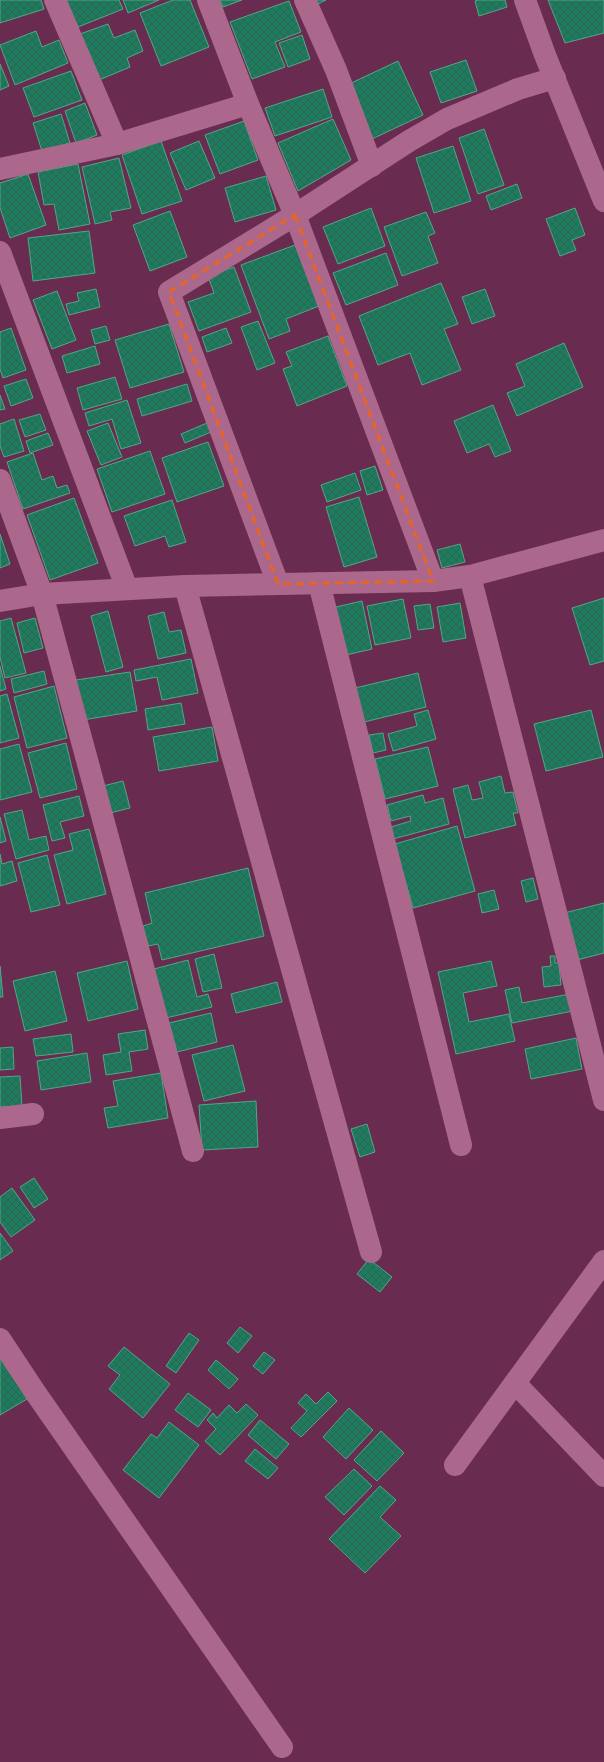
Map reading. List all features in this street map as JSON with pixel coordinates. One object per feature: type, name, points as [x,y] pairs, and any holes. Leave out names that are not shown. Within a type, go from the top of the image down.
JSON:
[{"type":"street","points":[[55,0],[117,144]]},
{"type":"street","points":[[208,0],[248,104],[295,215],[433,581]]},
{"type":"street","points":[[305,0],[336,70],[372,166]]},
{"type":"street","points":[[525,0],[604,201]]},
{"type":"street","points":[[278,584],[169,292],[295,215],[409,141],[446,120],[482,103],[518,89],[555,78]]},
{"type":"street","points":[[0,169],[117,144],[248,104]]},
{"type":"street","points":[[0,252],[127,589]]},
{"type":"street","points":[[0,480],[42,594],[193,1151]]},
{"type":"street","points":[[0,601],[42,594],[184,586],[433,581],[470,576],[604,540]]},
{"type":"street","points":[[470,576],[604,1100]]},
{"type":"street","points":[[319,583],[461,1145]]},
{"type":"street","points":[[184,586],[371,1252]]},
{"type":"street","points":[[0,1118],[33,1114]]},
{"type":"street","points":[[455,1465],[604,1261]]},
{"type":"street","points":[[0,1339],[35,1392],[282,1747]]},
{"type":"street","points":[[515,1383],[604,1476]]},
{"type":"highlighted area","points":[[295,215],[433,581],[278,584],[169,292]]},
{"type":"building","points":[[0,0],[41,0],[44,9],[0,23]]},
{"type":"building","points":[[66,0],[119,0],[123,9],[78,27]]},
{"type":"building","points":[[123,0],[159,0],[128,13]]},
{"type":"building","points":[[173,0],[190,0],[209,47],[161,66],[140,13]]},
{"type":"building","points":[[220,0],[242,0],[223,7]]},
{"type":"building","points":[[316,0],[326,0],[318,4]]},
{"type":"building","points":[[505,0],[507,7],[479,16],[475,1]]},
{"type":"building","points":[[548,0],[604,0],[604,33],[565,43]]},
{"type":"building","points":[[289,1],[301,32],[275,42],[285,67],[252,79],[230,22]]},
{"type":"building","points":[[108,24],[114,38],[135,30],[143,51],[127,58],[130,67],[99,80],[80,34]]},
{"type":"building","points":[[36,31],[42,47],[59,40],[68,63],[15,85],[0,45]]},
{"type":"building","points":[[302,35],[310,59],[288,67],[279,43]]},
{"type":"building","points":[[466,60],[477,91],[441,103],[430,72]]},
{"type":"building","points":[[398,61],[423,115],[372,139],[347,85]]},
{"type":"building","points":[[0,64],[9,86],[0,90]]},
{"type":"building","points":[[71,71],[82,100],[34,117],[23,88]]},
{"type":"building","points":[[323,89],[332,117],[275,136],[265,108]]},
{"type":"building","points":[[85,103],[97,135],[76,143],[65,111]]},
{"type":"building","points":[[61,114],[70,143],[42,151],[33,123]]},
{"type":"building","points":[[333,119],[351,160],[298,191],[278,143]]},
{"type":"building","points":[[244,121],[258,160],[220,174],[205,135]]},
{"type":"building","points":[[484,129],[504,185],[478,194],[459,138]]},
{"type":"building","points":[[161,141],[182,201],[142,214],[122,155]]},
{"type":"building","points":[[199,141],[215,178],[186,190],[170,153]]},
{"type":"building","points":[[453,146],[471,201],[434,213],[416,158]]},
{"type":"building","points":[[119,158],[131,208],[110,212],[112,220],[95,224],[82,167]]},
{"type":"building","points":[[78,164],[90,224],[59,230],[54,204],[44,205],[38,172]]},
{"type":"building","points":[[28,174],[46,225],[10,238],[0,208],[0,183]]},
{"type":"building","points":[[266,176],[276,210],[235,222],[225,188]]},
{"type":"building","points":[[517,184],[522,198],[491,210],[486,196]]},
{"type":"building","points":[[371,208],[385,246],[338,264],[323,227]]},
{"type":"building","points":[[575,208],[585,235],[572,240],[576,250],[560,256],[546,219]]},
{"type":"building","points":[[170,211],[187,257],[150,271],[133,225]]},
{"type":"building","points":[[426,212],[435,233],[428,236],[438,263],[402,276],[384,227]]},
{"type":"building","points":[[89,231],[95,273],[33,281],[28,238]]},
{"type":"building","points":[[295,245],[319,306],[286,319],[290,331],[269,339],[241,265]]},
{"type":"building","points":[[386,253],[398,285],[346,305],[333,273]]},
{"type":"building","points":[[234,267],[251,312],[199,331],[188,302],[214,293],[208,276]]},
{"type":"building","points":[[441,283],[458,324],[444,329],[461,370],[422,385],[410,353],[378,365],[359,316]]},
{"type":"building","points":[[96,289],[100,307],[69,315],[66,304],[79,301],[77,293]]},
{"type":"building","points":[[485,289],[495,316],[472,324],[462,297]]},
{"type":"building","points":[[57,291],[76,340],[52,349],[33,300]]},
{"type":"building","points":[[258,321],[275,363],[257,370],[241,327]]},
{"type":"building","points":[[169,324],[184,372],[130,388],[115,340]]},
{"type":"building","points":[[106,326],[110,340],[95,344],[91,330]]},
{"type":"building","points":[[11,328],[26,370],[3,378],[0,369],[0,332]]},
{"type":"building","points":[[226,328],[232,343],[207,352],[202,337]]},
{"type":"building","points":[[328,336],[347,386],[297,406],[283,369],[292,366],[286,352]]},
{"type":"building","points":[[564,343],[583,387],[517,416],[507,393],[525,386],[516,364]]},
{"type":"building","points":[[95,346],[100,364],[67,373],[62,356]]},
{"type":"building","points":[[115,377],[122,399],[83,410],[77,388]]},
{"type":"building","points":[[26,379],[33,398],[11,406],[4,386]]},
{"type":"building","points":[[187,384],[192,401],[142,416],[137,399]]},
{"type":"building","points":[[0,395],[5,409],[0,410]]},
{"type":"building","points":[[127,400],[141,443],[121,449],[112,419],[89,426],[85,413]]},
{"type":"building","points":[[493,405],[511,451],[495,457],[489,444],[467,453],[454,421]]},
{"type":"building","points":[[40,414],[46,430],[25,437],[19,420]]},
{"type":"building","points":[[14,419],[24,451],[4,457],[0,446],[0,424]]},
{"type":"building","points":[[108,423],[122,457],[101,465],[87,431]]},
{"type":"building","points":[[207,423],[211,432],[185,443],[181,434]]},
{"type":"building","points":[[48,433],[53,445],[30,453],[26,441]]},
{"type":"building","points":[[208,442],[224,486],[177,502],[162,458]]},
{"type":"building","points":[[150,451],[165,494],[112,512],[97,469]]},
{"type":"building","points":[[33,453],[42,480],[53,476],[57,488],[67,485],[70,493],[23,509],[7,462]]},
{"type":"building","points":[[375,466],[383,490],[367,495],[360,471]]},
{"type":"building","points":[[355,473],[361,490],[327,502],[321,485]]},
{"type":"building","points":[[359,497],[377,557],[344,567],[326,507]]},
{"type":"building","points":[[74,498],[98,563],[50,580],[27,515]]},
{"type":"building","points":[[172,500],[186,542],[169,547],[165,536],[135,546],[124,516]]},
{"type":"building","points":[[0,534],[10,564],[0,568]]},
{"type":"building","points":[[460,544],[465,562],[442,568],[437,550]]},
{"type":"building","points":[[604,598],[604,661],[590,665],[572,608]]},
{"type":"building","points":[[403,599],[411,638],[375,645],[367,606]]},
{"type":"building","points":[[362,601],[372,649],[346,655],[336,607]]},
{"type":"building","points":[[460,603],[466,638],[443,642],[437,607]]},
{"type":"building","points":[[430,604],[434,628],[418,630],[414,606]]},
{"type":"building","points":[[108,611],[123,667],[106,672],[91,616]]},
{"type":"building","points":[[164,612],[169,632],[181,630],[186,653],[158,659],[148,616]]},
{"type":"building","points":[[11,618],[26,673],[5,678],[0,657],[0,621]]},
{"type":"building","points":[[35,618],[43,648],[24,653],[17,623]]},
{"type":"building","points":[[191,659],[198,693],[162,700],[157,677],[136,681],[134,670]]},
{"type":"building","points":[[0,666],[6,689],[0,691]]},
{"type":"building","points":[[44,671],[47,684],[14,693],[11,679]]},
{"type":"building","points":[[130,672],[137,711],[83,720],[76,680]]},
{"type":"building","points":[[418,673],[426,707],[364,722],[355,688]]},
{"type":"building","points":[[54,686],[67,738],[27,748],[14,697]]},
{"type":"building","points":[[7,694],[19,738],[0,743],[0,696]]},
{"type":"building","points":[[181,703],[185,724],[148,730],[145,709]]},
{"type":"building","points":[[428,710],[436,739],[393,751],[388,734],[417,726],[414,714]]},
{"type":"building","points":[[591,710],[603,757],[546,771],[534,724]]},
{"type":"building","points":[[212,727],[218,761],[159,771],[153,737]]},
{"type":"building","points":[[383,733],[386,750],[373,753],[369,735]]},
{"type":"building","points":[[66,743],[77,789],[40,798],[28,753]]},
{"type":"building","points":[[19,744],[32,792],[0,800],[0,749]]},
{"type":"building","points":[[428,747],[438,786],[385,799],[375,759]]},
{"type":"building","points":[[501,776],[505,793],[513,792],[518,813],[513,813],[516,825],[465,838],[453,789],[468,785],[472,800],[483,798],[479,782]]},
{"type":"building","points":[[123,781],[130,808],[110,813],[103,786]]},
{"type":"building","points":[[423,795],[425,803],[443,798],[449,824],[393,839],[391,827],[411,821],[410,816],[391,821],[387,805]]},
{"type":"building","points":[[79,796],[84,816],[60,822],[65,838],[52,841],[43,805]]},
{"type":"building","points":[[22,810],[29,840],[46,836],[49,850],[16,859],[4,814]]},
{"type":"building","points":[[0,817],[6,841],[0,843]]},
{"type":"building","points":[[457,826],[475,891],[413,908],[395,844]]},
{"type":"building","points":[[89,829],[106,894],[67,904],[54,855],[73,850],[69,834]]},
{"type":"building","points":[[0,854],[2,864],[12,861],[17,881],[0,886]]},
{"type":"building","points":[[47,855],[60,905],[31,912],[18,863]]},
{"type":"building","points":[[248,868],[264,936],[162,960],[158,944],[148,946],[143,926],[152,923],[145,893]]},
{"type":"building","points":[[533,878],[538,899],[526,902],[521,881]]},
{"type":"building","points":[[494,890],[499,909],[482,913],[478,894]]},
{"type":"building","points":[[604,903],[604,953],[577,960],[564,913]]},
{"type":"building","points":[[214,954],[222,988],[203,992],[195,959]]},
{"type":"building","points":[[550,956],[555,956],[555,963],[559,963],[561,985],[544,987],[542,967],[551,966]]},
{"type":"building","points":[[188,960],[197,997],[208,994],[212,1007],[166,1018],[154,969]]},
{"type":"building","points":[[127,961],[138,1009],[88,1021],[77,973]]},
{"type":"building","points":[[491,961],[497,986],[463,993],[469,1022],[509,1014],[515,1041],[456,1054],[438,972]]},
{"type":"building","points":[[0,966],[3,997],[0,997]]},
{"type":"building","points":[[55,971],[67,1021],[25,1031],[13,981]]},
{"type":"building","points":[[277,982],[282,1002],[236,1013],[231,994]]},
{"type":"building","points":[[519,987],[522,1003],[570,994],[573,1011],[512,1023],[505,990]]},
{"type":"building","points":[[211,1013],[217,1042],[177,1052],[169,1023]]},
{"type":"building","points":[[145,1030],[148,1049],[129,1052],[132,1071],[106,1075],[103,1055],[121,1052],[118,1034]]},
{"type":"building","points":[[71,1034],[73,1052],[36,1056],[33,1039]]},
{"type":"building","points":[[576,1038],[582,1069],[531,1079],[525,1049]]},
{"type":"building","points":[[233,1045],[245,1091],[204,1101],[192,1055]]},
{"type":"building","points":[[13,1047],[14,1069],[0,1070],[0,1048]]},
{"type":"building","points":[[87,1053],[91,1082],[41,1090],[37,1061]]},
{"type":"building","points":[[161,1073],[168,1118],[108,1128],[104,1108],[118,1106],[113,1081]]},
{"type":"building","points":[[20,1076],[22,1106],[0,1107],[0,1077]]},
{"type":"building","points":[[256,1101],[258,1147],[202,1150],[199,1105]]},
{"type":"building","points":[[367,1124],[375,1152],[360,1157],[351,1129]]},
{"type":"building","points":[[34,1178],[48,1199],[34,1208],[20,1187]]},
{"type":"building","points":[[12,1188],[35,1220],[11,1237],[0,1222],[0,1197]]},
{"type":"building","points":[[0,1233],[13,1251],[0,1260]]},
{"type":"building","points":[[369,1259],[392,1277],[380,1292],[357,1274]]},
{"type":"building","points":[[240,1327],[252,1336],[238,1353],[227,1343]]},
{"type":"building","points":[[189,1333],[199,1340],[176,1373],[166,1366]]},
{"type":"building","points":[[124,1347],[170,1384],[143,1418],[109,1389],[120,1375],[108,1366]]},
{"type":"building","points":[[264,1352],[275,1360],[263,1374],[253,1366]]},
{"type":"building","points":[[3,1358],[27,1399],[0,1415],[0,1360]]},
{"type":"building","points":[[216,1360],[238,1379],[229,1389],[208,1370]]},
{"type":"building","points":[[328,1392],[337,1401],[301,1437],[291,1428],[307,1411],[298,1403],[306,1394],[316,1404]]},
{"type":"building","points":[[188,1393],[211,1410],[198,1427],[175,1410]]},
{"type":"building","points":[[246,1404],[258,1415],[220,1455],[205,1441],[216,1429],[207,1420],[213,1413],[217,1418],[229,1405],[237,1413]]},
{"type":"building","points":[[349,1408],[373,1430],[346,1459],[323,1437]]},
{"type":"building","points":[[260,1420],[289,1444],[276,1459],[248,1435]]},
{"type":"building","points":[[169,1422],[199,1445],[159,1498],[123,1470],[151,1434],[157,1438]]},
{"type":"building","points":[[381,1431],[404,1453],[377,1481],[354,1460]]},
{"type":"building","points":[[255,1449],[278,1468],[268,1479],[245,1461]]},
{"type":"building","points":[[354,1469],[372,1486],[344,1515],[325,1497]]},
{"type":"building","points":[[380,1486],[396,1500],[380,1517],[401,1536],[365,1573],[329,1539]]}]
